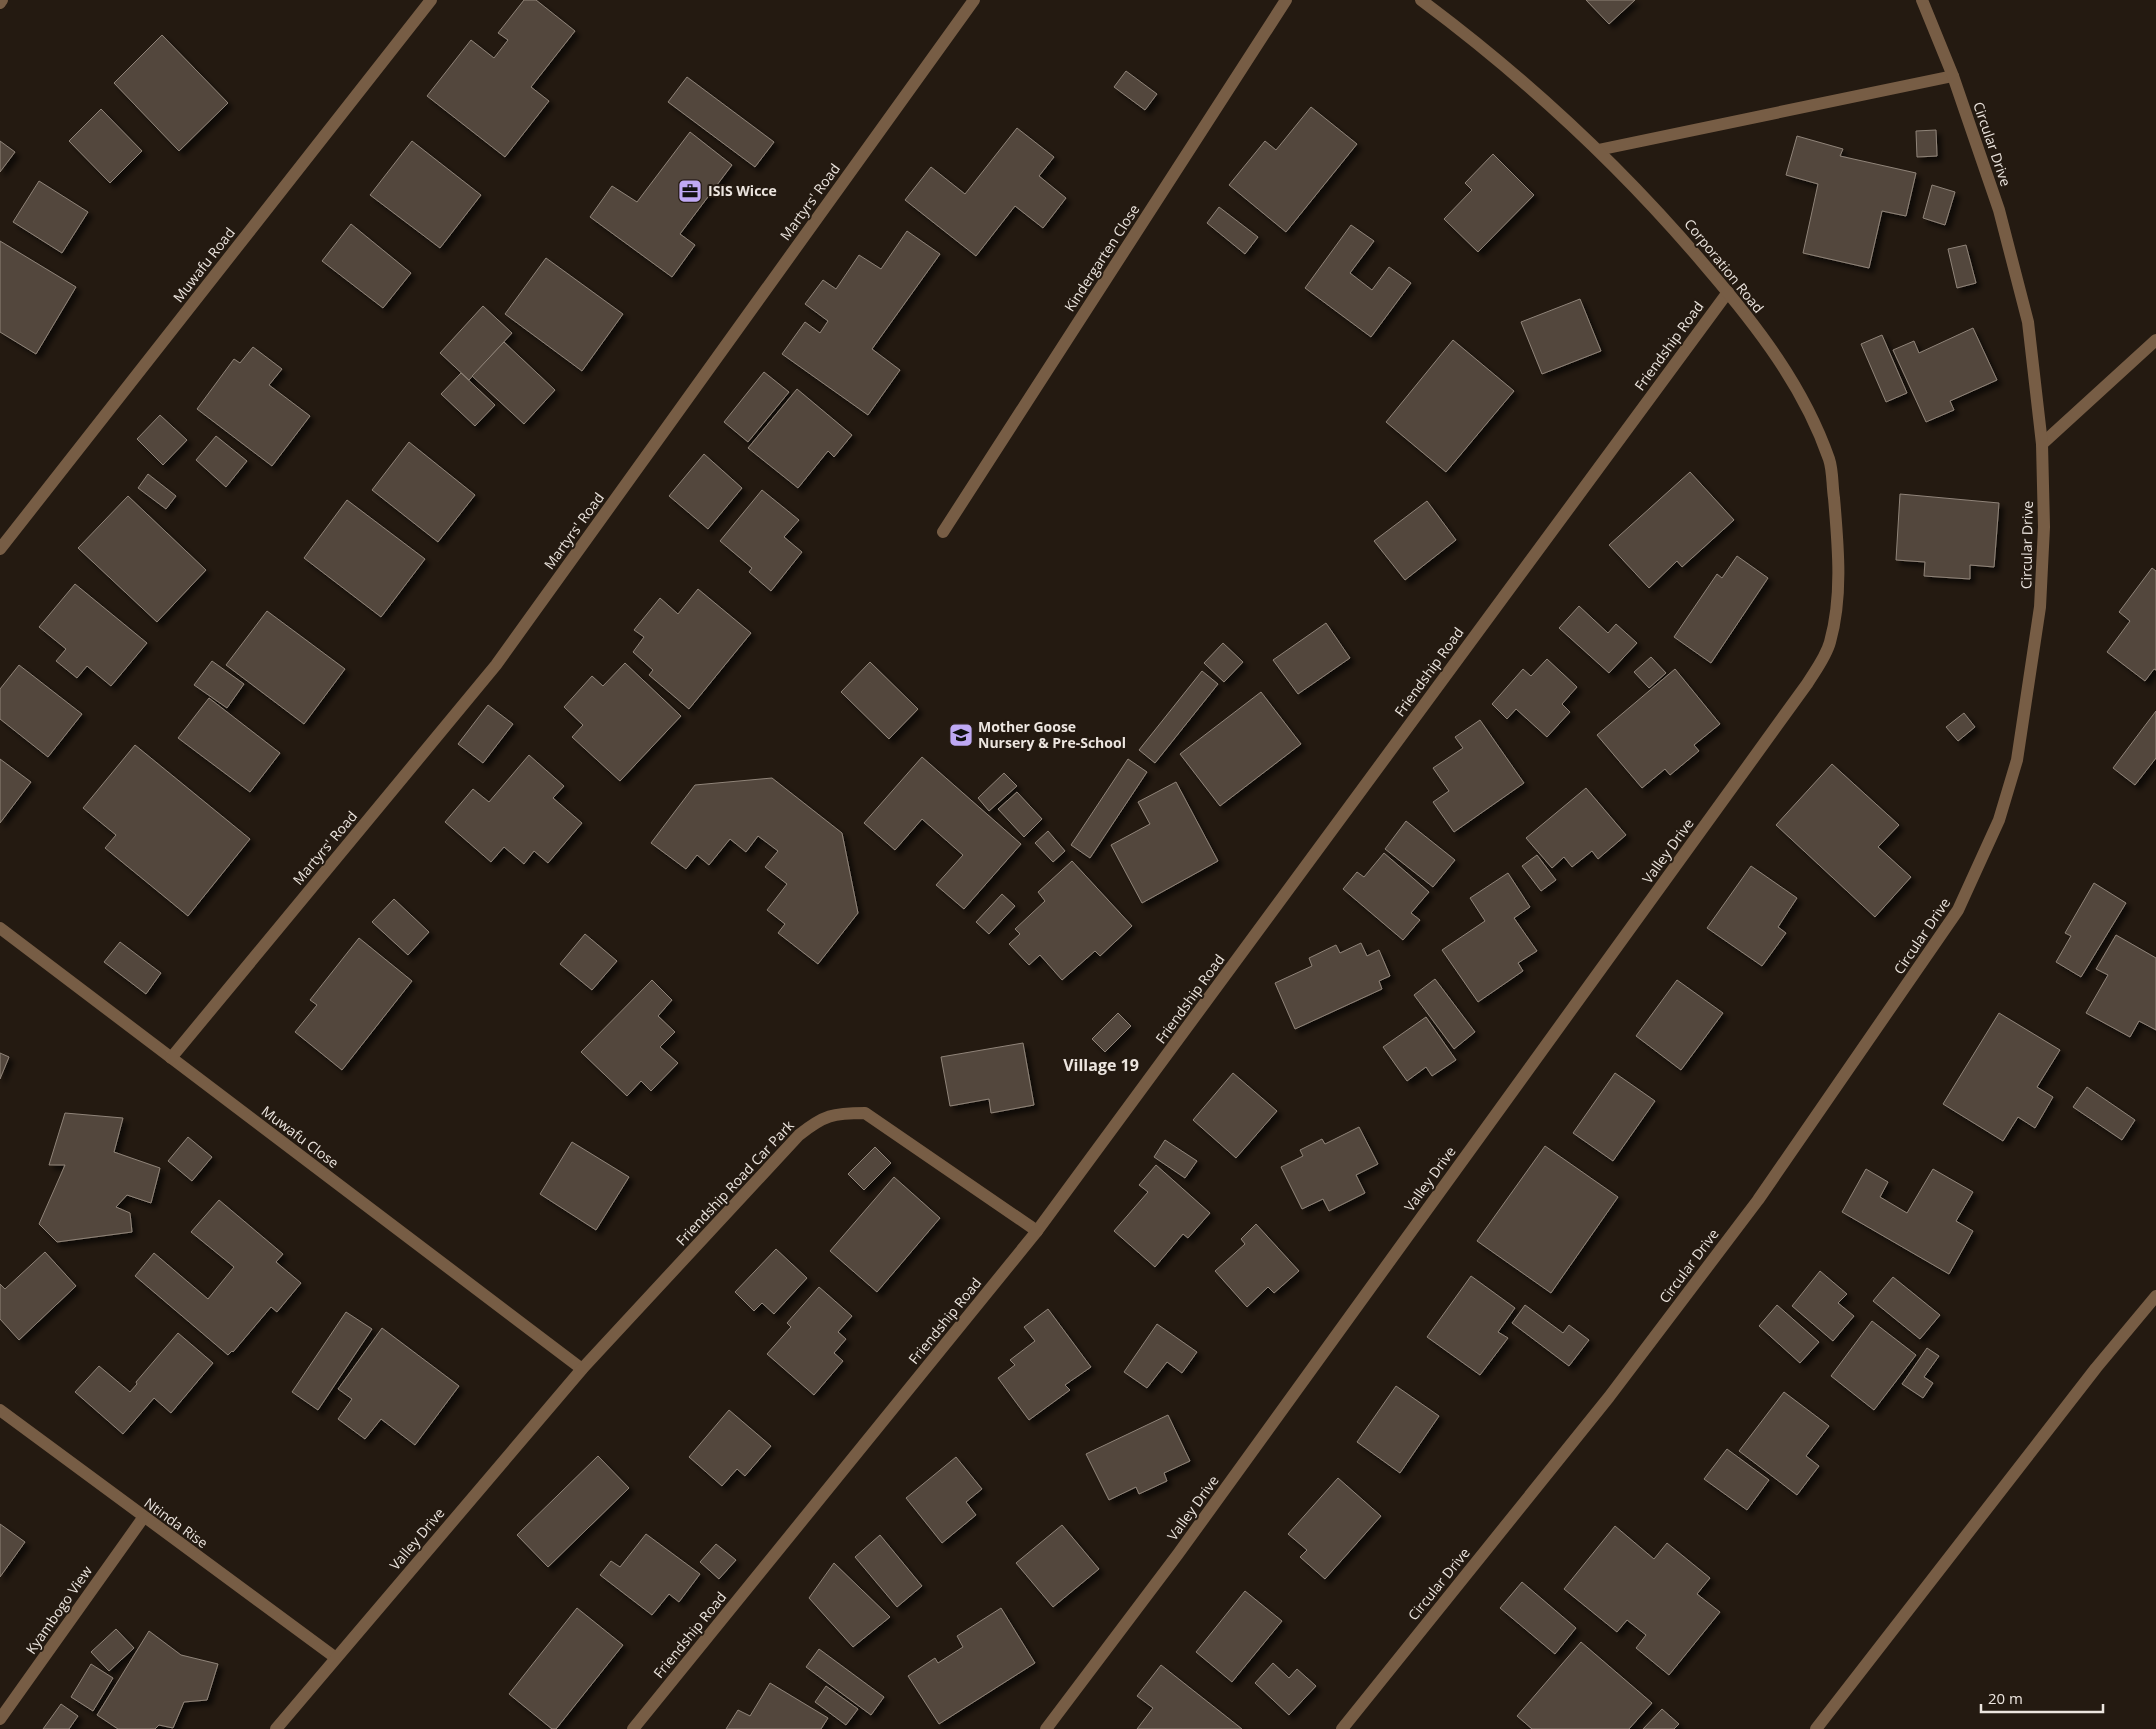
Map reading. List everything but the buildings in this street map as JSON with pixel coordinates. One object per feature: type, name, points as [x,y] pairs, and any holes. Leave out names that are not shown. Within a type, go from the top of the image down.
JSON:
[{"type":"street","name":"Muwafu Road","points":[[0,549],[431,0]]},
{"type":"street","name":"Martyrs' Road","points":[[171,1058],[496,665],[974,0]]},
{"type":"street","name":"Kindergarten Close","points":[[943,532],[1286,0]]},
{"type":"street","name":"Corporation Road","points":[[1421,0],[1484,47],[1598,150],[1664,217],[1728,292],[1782,364],[1814,422],[1830,462],[1838,552],[1837,602],[1830,642]]},
{"type":"street","name":"Circular Drive","points":[[1342,1729],[1608,1398],[1758,1200],[1958,910],[1999,820],[2017,760],[2040,607],[2044,527],[2042,444],[2028,322],[1999,210],[1953,76],[1922,0]]},
{"type":"street","points":[[1598,150],[1953,76]]},
{"type":"street","name":"Friendship Road","points":[[633,1729],[1037,1231],[1728,292]]},
{"type":"street","points":[[2042,444],[2156,340]]},
{"type":"street","name":"Valley Drive","points":[[1046,1729],[1178,1554],[1802,692],[1827,652],[1830,642]]},
{"type":"street","name":"Muwafu Close","points":[[0,928],[582,1369]]},
{"type":"street","name":"Friendship Road Car Park","points":[[582,1369],[799,1135],[814,1122],[836,1113],[864,1113],[1037,1231]]},
{"type":"street","points":[[1816,1729],[2096,1368],[2156,1296]]},
{"type":"street","name":"Valley Drive","points":[[276,1729],[582,1369]]},
{"type":"street","name":"Ntinda Rise","points":[[0,1410],[143,1518],[336,1658]]},
{"type":"street","name":"Kyambogo View","points":[[0,1719],[143,1518]]},
{"type":"place","name":"ISIS Wicce","points":[[690,191]]},
{"type":"place","name":"Mother Goose Nursery & Pre-School","points":[[961,735]]},
{"type":"district","name":"Village 19","points":[[1101,1065]]}]
